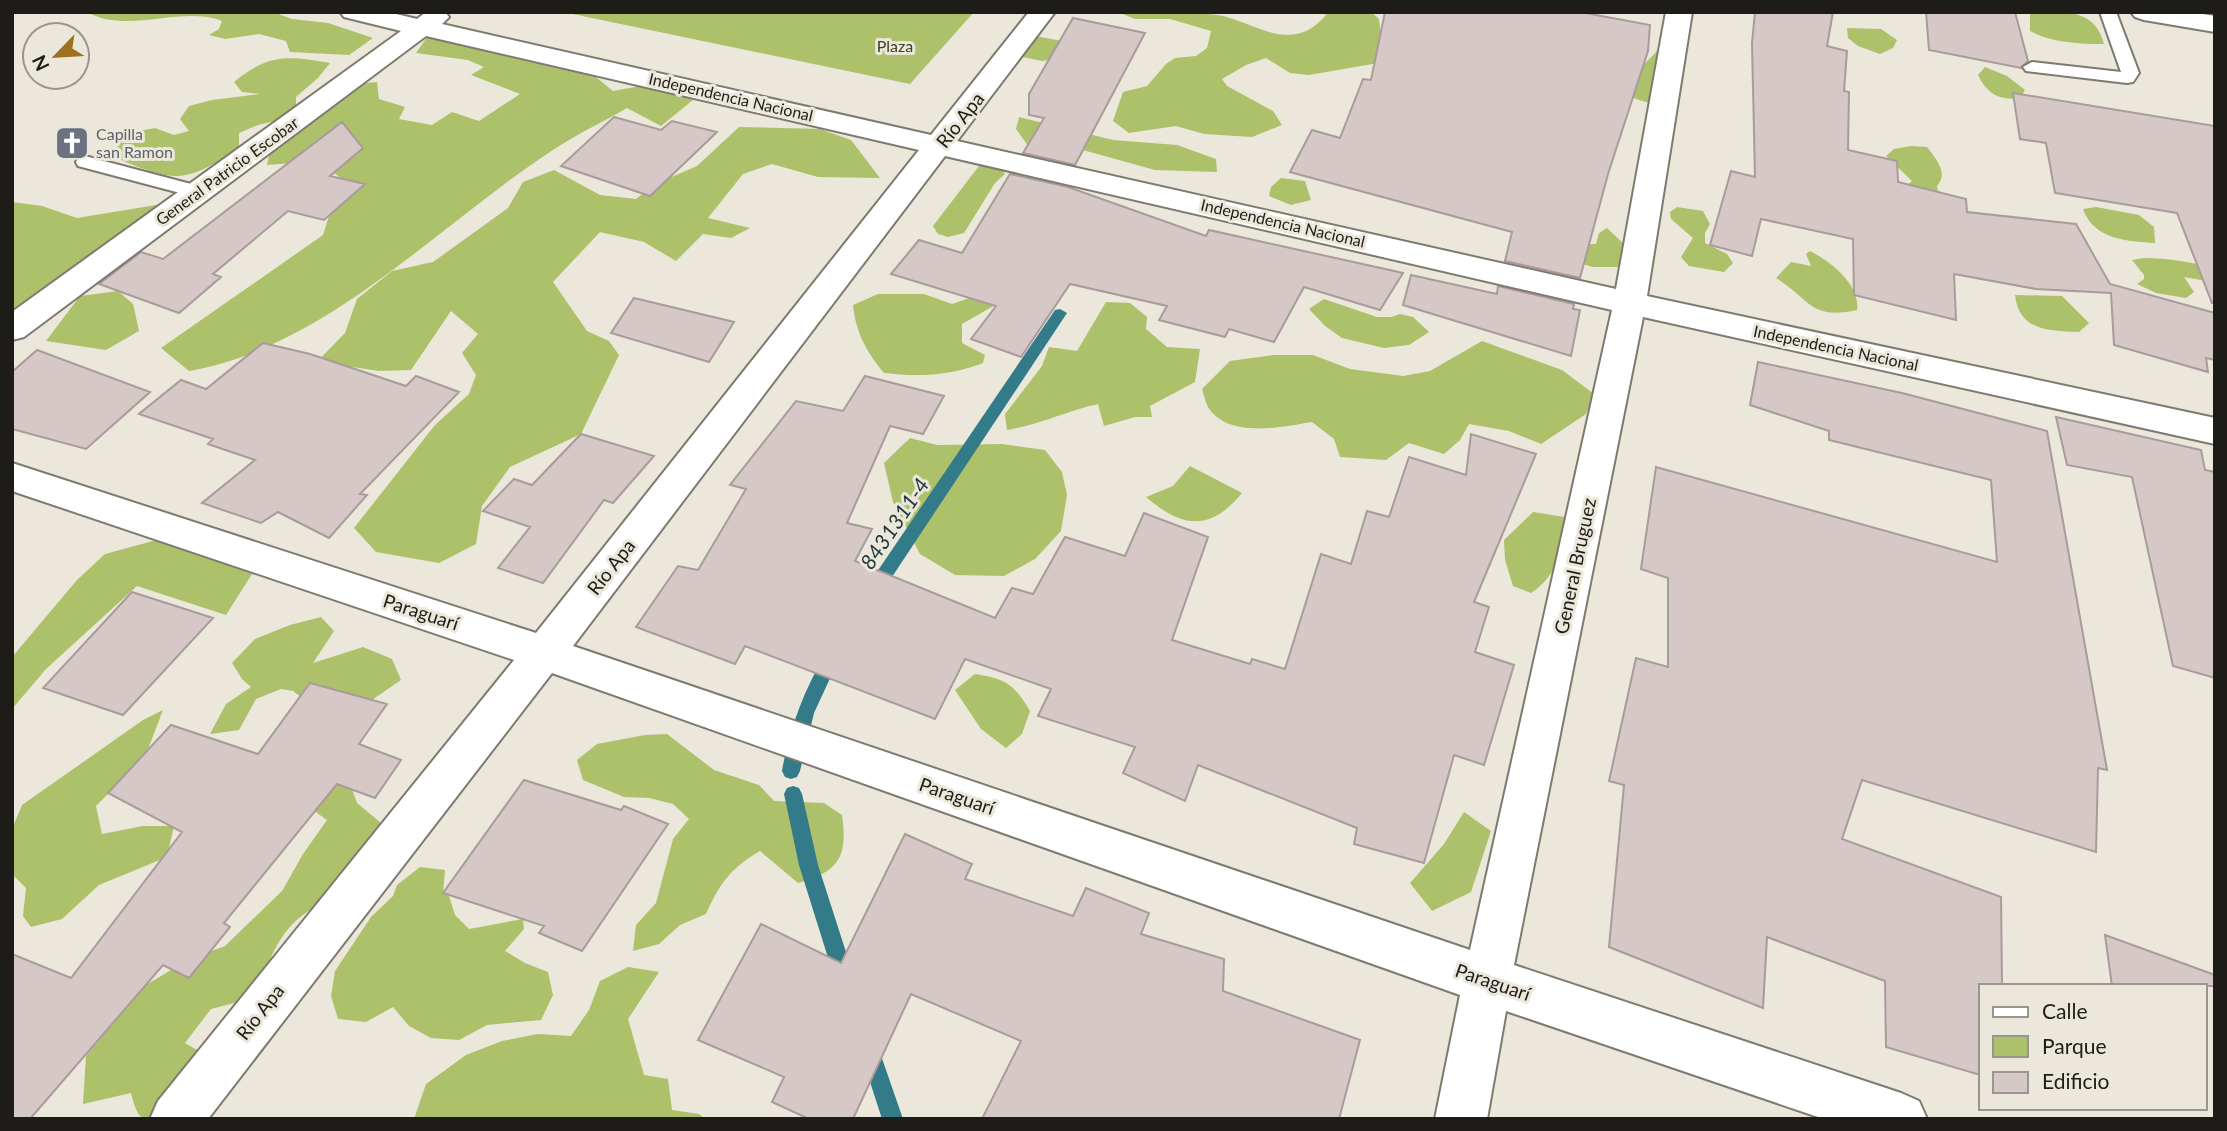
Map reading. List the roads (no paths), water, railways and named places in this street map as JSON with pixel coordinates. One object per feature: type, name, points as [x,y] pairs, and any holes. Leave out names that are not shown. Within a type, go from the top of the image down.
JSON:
[{"type":"street","name":"Independencia Nacional","points":[[353,12],[432,20],[941,144],[1630,303],[2215,431]]},
{"type":"street","name":"Río Apa","points":[[176,1119],[544,653],[1042,12]]},
{"type":"street","name":"General Bruguez","points":[[1461,1119],[1487,980],[1630,303],[1679,12]]},
{"type":"street","points":[[2144,12],[2215,24]]},
{"type":"street","name":"General Patricio Escobar","points":[[12,329],[432,20]]},
{"type":"street","name":"Paraguarí","points":[[12,477],[544,653],[1487,980],[1901,1119]]},
{"type":"lane","points":[[2032,67],[2127,78],[2130,72],[2108,12]]},
{"type":"lane","points":[[85,162],[199,192]]},
{"type":"waterway","name":"8431311-4","points":[[874,590],[1060,313]]},
{"type":"waterway","name":"8431311-4","points":[[791,771],[796,741],[805,713],[831,659]]},
{"type":"waterway","name":"8431311-4","points":[[793,794],[808,865],[845,980]]},
{"type":"waterway","name":"8431311-4","points":[[870,1051],[893,1119]]},
{"type":"place","name":"Capilla san Ramon","points":[[72,143]]},
{"type":"park label","name":"Plaza","points":[[895,46]]}]
